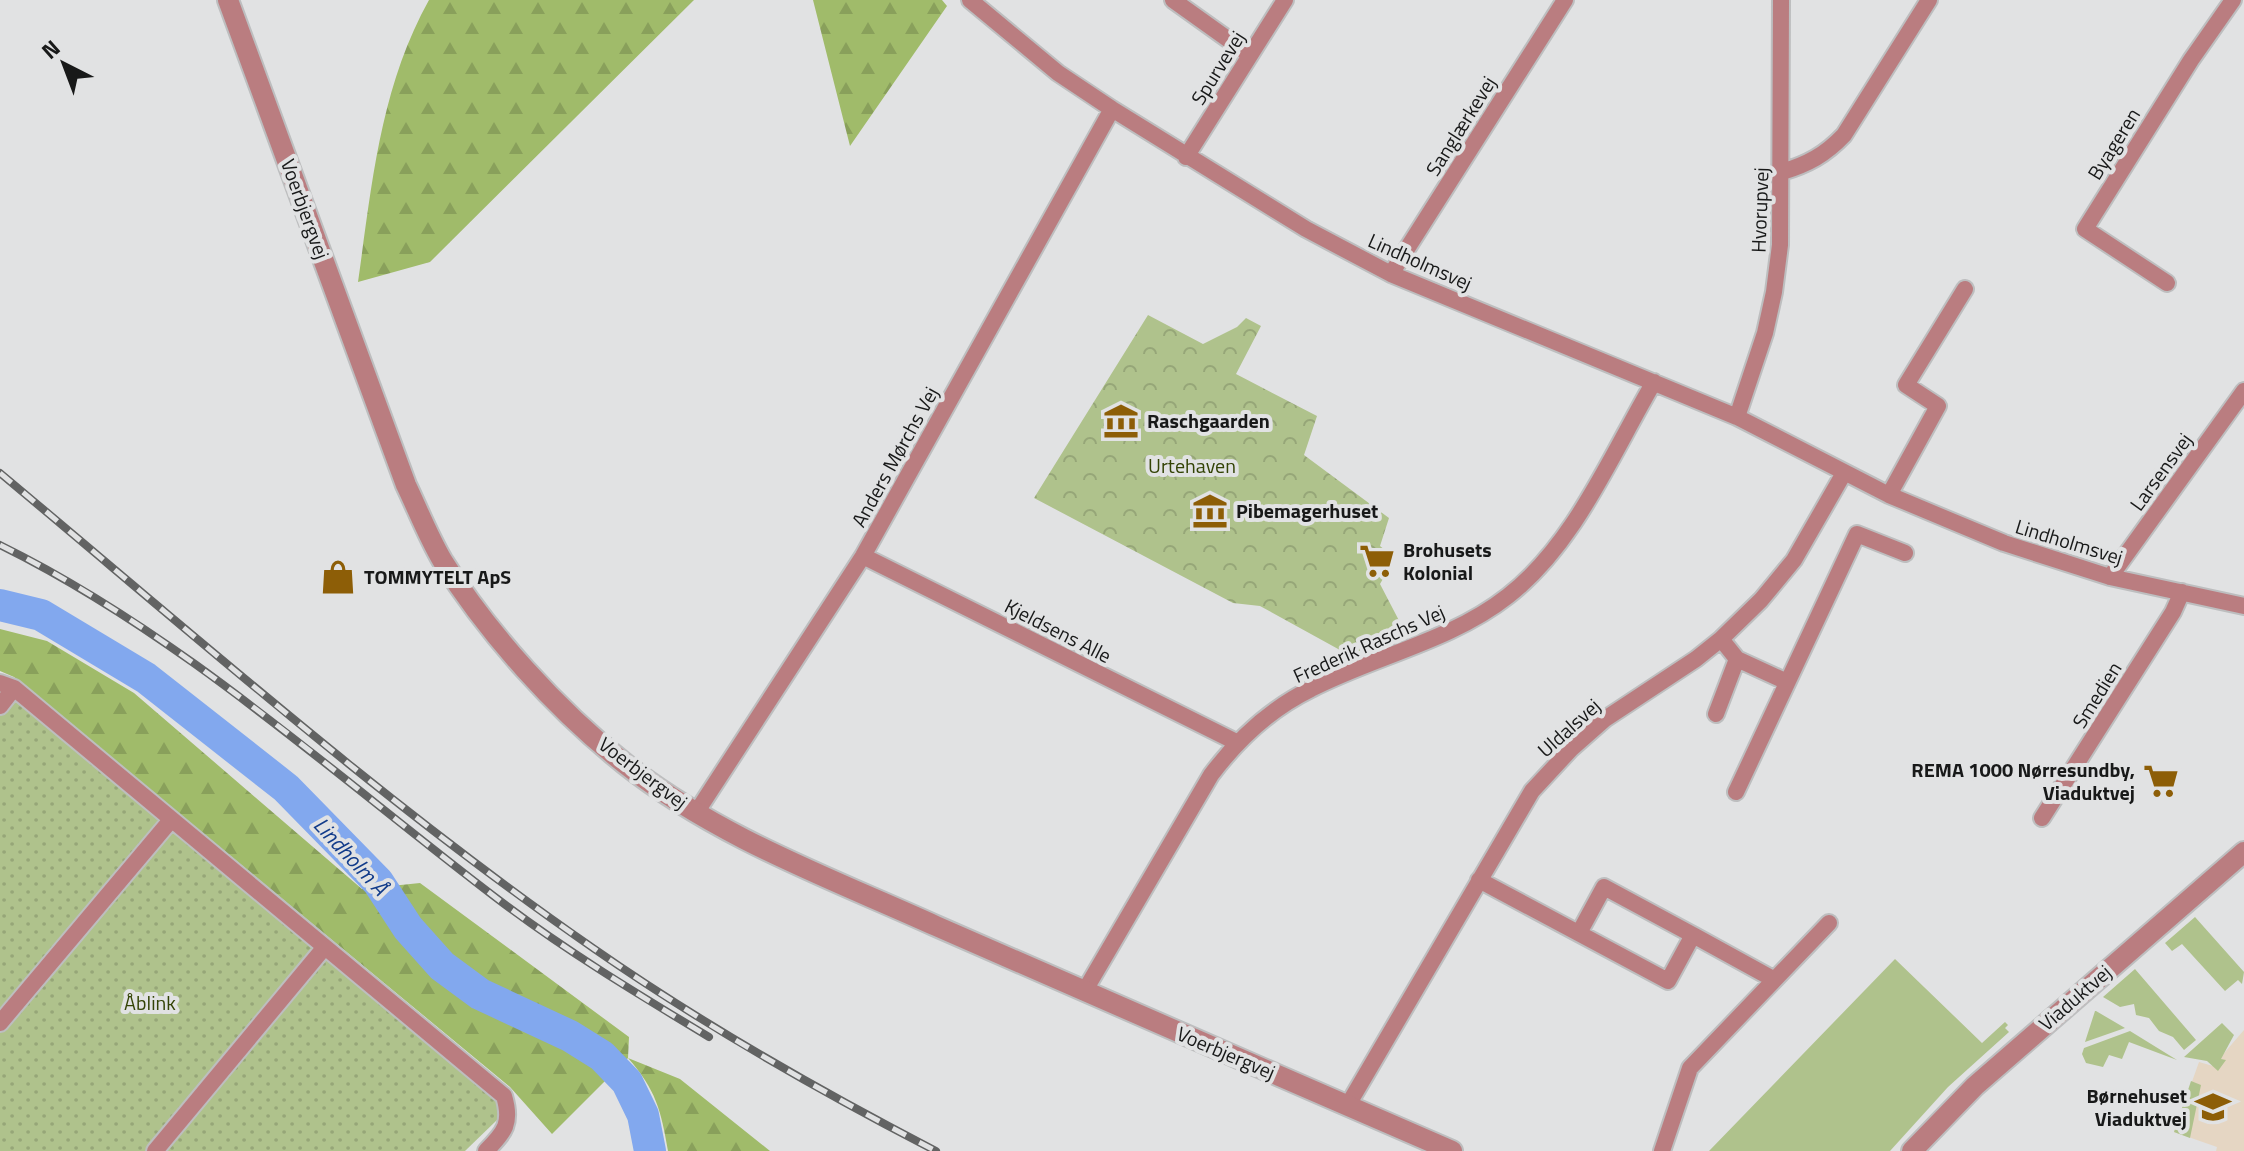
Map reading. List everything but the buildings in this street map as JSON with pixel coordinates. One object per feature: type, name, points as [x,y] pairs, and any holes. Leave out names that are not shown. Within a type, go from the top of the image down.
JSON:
[{"type":"street","name":"Voerbjergvej","points":[[228,0],[406,485],[441,559],[491,629],[556,702],[625,764],[696,813],[754,845],[1452,1151]]},
{"type":"street","name":"Lindholmsvej","points":[[970,0],[1058,73],[1112,109],[1306,229],[1391,274],[1737,417],[1889,495],[2004,543],[2110,577],[2244,606]]},
{"type":"street","points":[[1173,0],[1250,55]]},
{"type":"street","name":"Spurvevej","points":[[1186,157],[1285,0]]},
{"type":"street","name":"Sanglærkevej","points":[[1391,274],[1565,0]]},
{"type":"street","name":"Hvorupvej","points":[[1737,417],[1765,333],[1780,245],[1781,0]]},
{"type":"street","points":[[1782,172],[1810,163],[1844,135],[1929,0]]},
{"type":"street","name":"Byageren","points":[[2167,283],[2085,229],[2191,60],[2233,0]]},
{"type":"street","name":"Anders Mørchs Vej","points":[[696,813],[863,556],[1112,109]]},
{"type":"street","points":[[1889,495],[1938,406],[1906,385],[1965,289]]},
{"type":"street","name":"Frederik Raschs Vej","points":[[1084,992],[1211,775],[1236,742],[1272,713],[1310,689],[1464,624],[1506,598],[1527,580],[1566,535],[1654,382]]},
{"type":"street","name":"Larsensvej","points":[[2110,577],[2244,391]]},
{"type":"street","name":"Uldalsvej","points":[[1348,1105],[1532,791],[1571,749],[1605,719],[1721,639],[1761,600],[1794,560],[1844,473]]},
{"type":"street","points":[[1736,792],[1857,534],[1905,553]]},
{"type":"street","name":"Kjeldsens Alle","points":[[863,556],[1236,742]]},
{"type":"street","name":"Smedien","points":[[2042,818],[2173,612],[2182,592]]},
{"type":"street","points":[[1721,639],[1737,659],[1787,682]]},
{"type":"street","points":[[1716,714],[1737,659]]},
{"type":"street","points":[[0,706],[7,686],[504,1096],[510,1114],[502,1135],[486,1151]]},
{"type":"street","points":[[0,1023],[171,820]]},
{"type":"street","name":"Viaduktvej","points":[[1912,1151],[1975,1086],[2244,852]]},
{"type":"street","points":[[1479,880],[1668,981],[1693,935]]},
{"type":"street","points":[[1579,933],[1604,887],[1773,979]]},
{"type":"street","points":[[1662,1151],[1690,1068],[1829,923]]},
{"type":"street","points":[[155,1151],[324,948]]},
{"type":"shaded area","name":"Børnehuset Viaduktvej","points":[[2244,1030],[2244,1151],[2216,1151],[2217,1147],[2174,1132],[2199,1062],[2213,1066]]},
{"type":"green space","points":[[429,0],[694,0],[430,262],[358,282],[380,137],[399,67]]},
{"type":"green space","points":[[813,0],[942,0],[947,6],[850,146]]},
{"type":"green space","name":"Urtehaven","points":[[1148,315],[1203,344],[1237,327],[1246,318],[1261,326],[1236,374],[1317,416],[1304,455],[1389,518],[1380,546],[1395,558],[1380,584],[1406,634],[1349,655],[1260,606],[1233,603],[1034,498]]},
{"type":"green space","points":[[0,629],[47,641],[134,693],[362,889],[420,883],[629,1037],[628,1058],[552,1134],[510,1087],[14,677],[0,671]]},
{"type":"green space","name":"Åblink","points":[[0,694],[18,701],[500,1103],[497,1120],[465,1151],[0,1151]]},
{"type":"green space","points":[[2195,917],[2244,972],[2242,984],[2238,980],[2225,991],[2182,944],[2172,951],[2165,943]]},
{"type":"green space","points":[[1895,959],[1982,1043],[2005,1022],[2009,1032],[1948,1087],[1890,1151],[1709,1151]]},
{"type":"green space","points":[[2135,969],[2196,1040],[2184,1050],[2173,1037],[2159,1031],[2149,1018],[2136,1015],[2134,1004],[2120,1007],[2103,997]]},
{"type":"green space","points":[[2096,1011],[2125,1028],[2085,1042]]},
{"type":"green space","points":[[2222,1023],[2234,1035],[2221,1059],[2226,1060],[2218,1071],[2207,1061],[2184,1057]]},
{"type":"green space","points":[[2130,1031],[2177,1060],[2129,1042],[2122,1059],[2109,1055],[2103,1067],[2086,1063],[2082,1054],[2084,1048]]},
{"type":"green space","points":[[628,1058],[680,1079],[770,1151],[668,1151],[656,1101]]},
{"type":"green space","points":[[2191,1081],[2201,1085],[2190,1138],[2174,1132]]},
{"type":"waterway","name":"Lindholm Å","points":[[0,605],[41,615],[146,678],[286,788],[378,882],[408,928],[442,966],[480,994],[570,1036],[602,1056],[627,1082],[643,1115],[650,1151]]},
{"type":"railway","points":[[0,473],[291,717],[516,893],[634,976],[718,1030],[936,1151]]},
{"type":"railway","points":[[0,545],[67,581],[194,664],[547,935],[709,1037]]},
{"type":"place","name":"Raschgaarden","points":[[1121,421]]},
{"type":"place","name":"Pibemagerhuset","points":[[1210,511]]},
{"type":"place","name":"Brohusets Kolonial","points":[[1377,561]]},
{"type":"place","name":"TOMMYTELT ApS","points":[[338,577]]},
{"type":"place","name":"REMA 1000 Nørresundby, Viaduktvej","points":[[2161,781]]},
{"type":"place","name":"Børnehuset Viaduktvej","points":[[2213,1107]]}]
